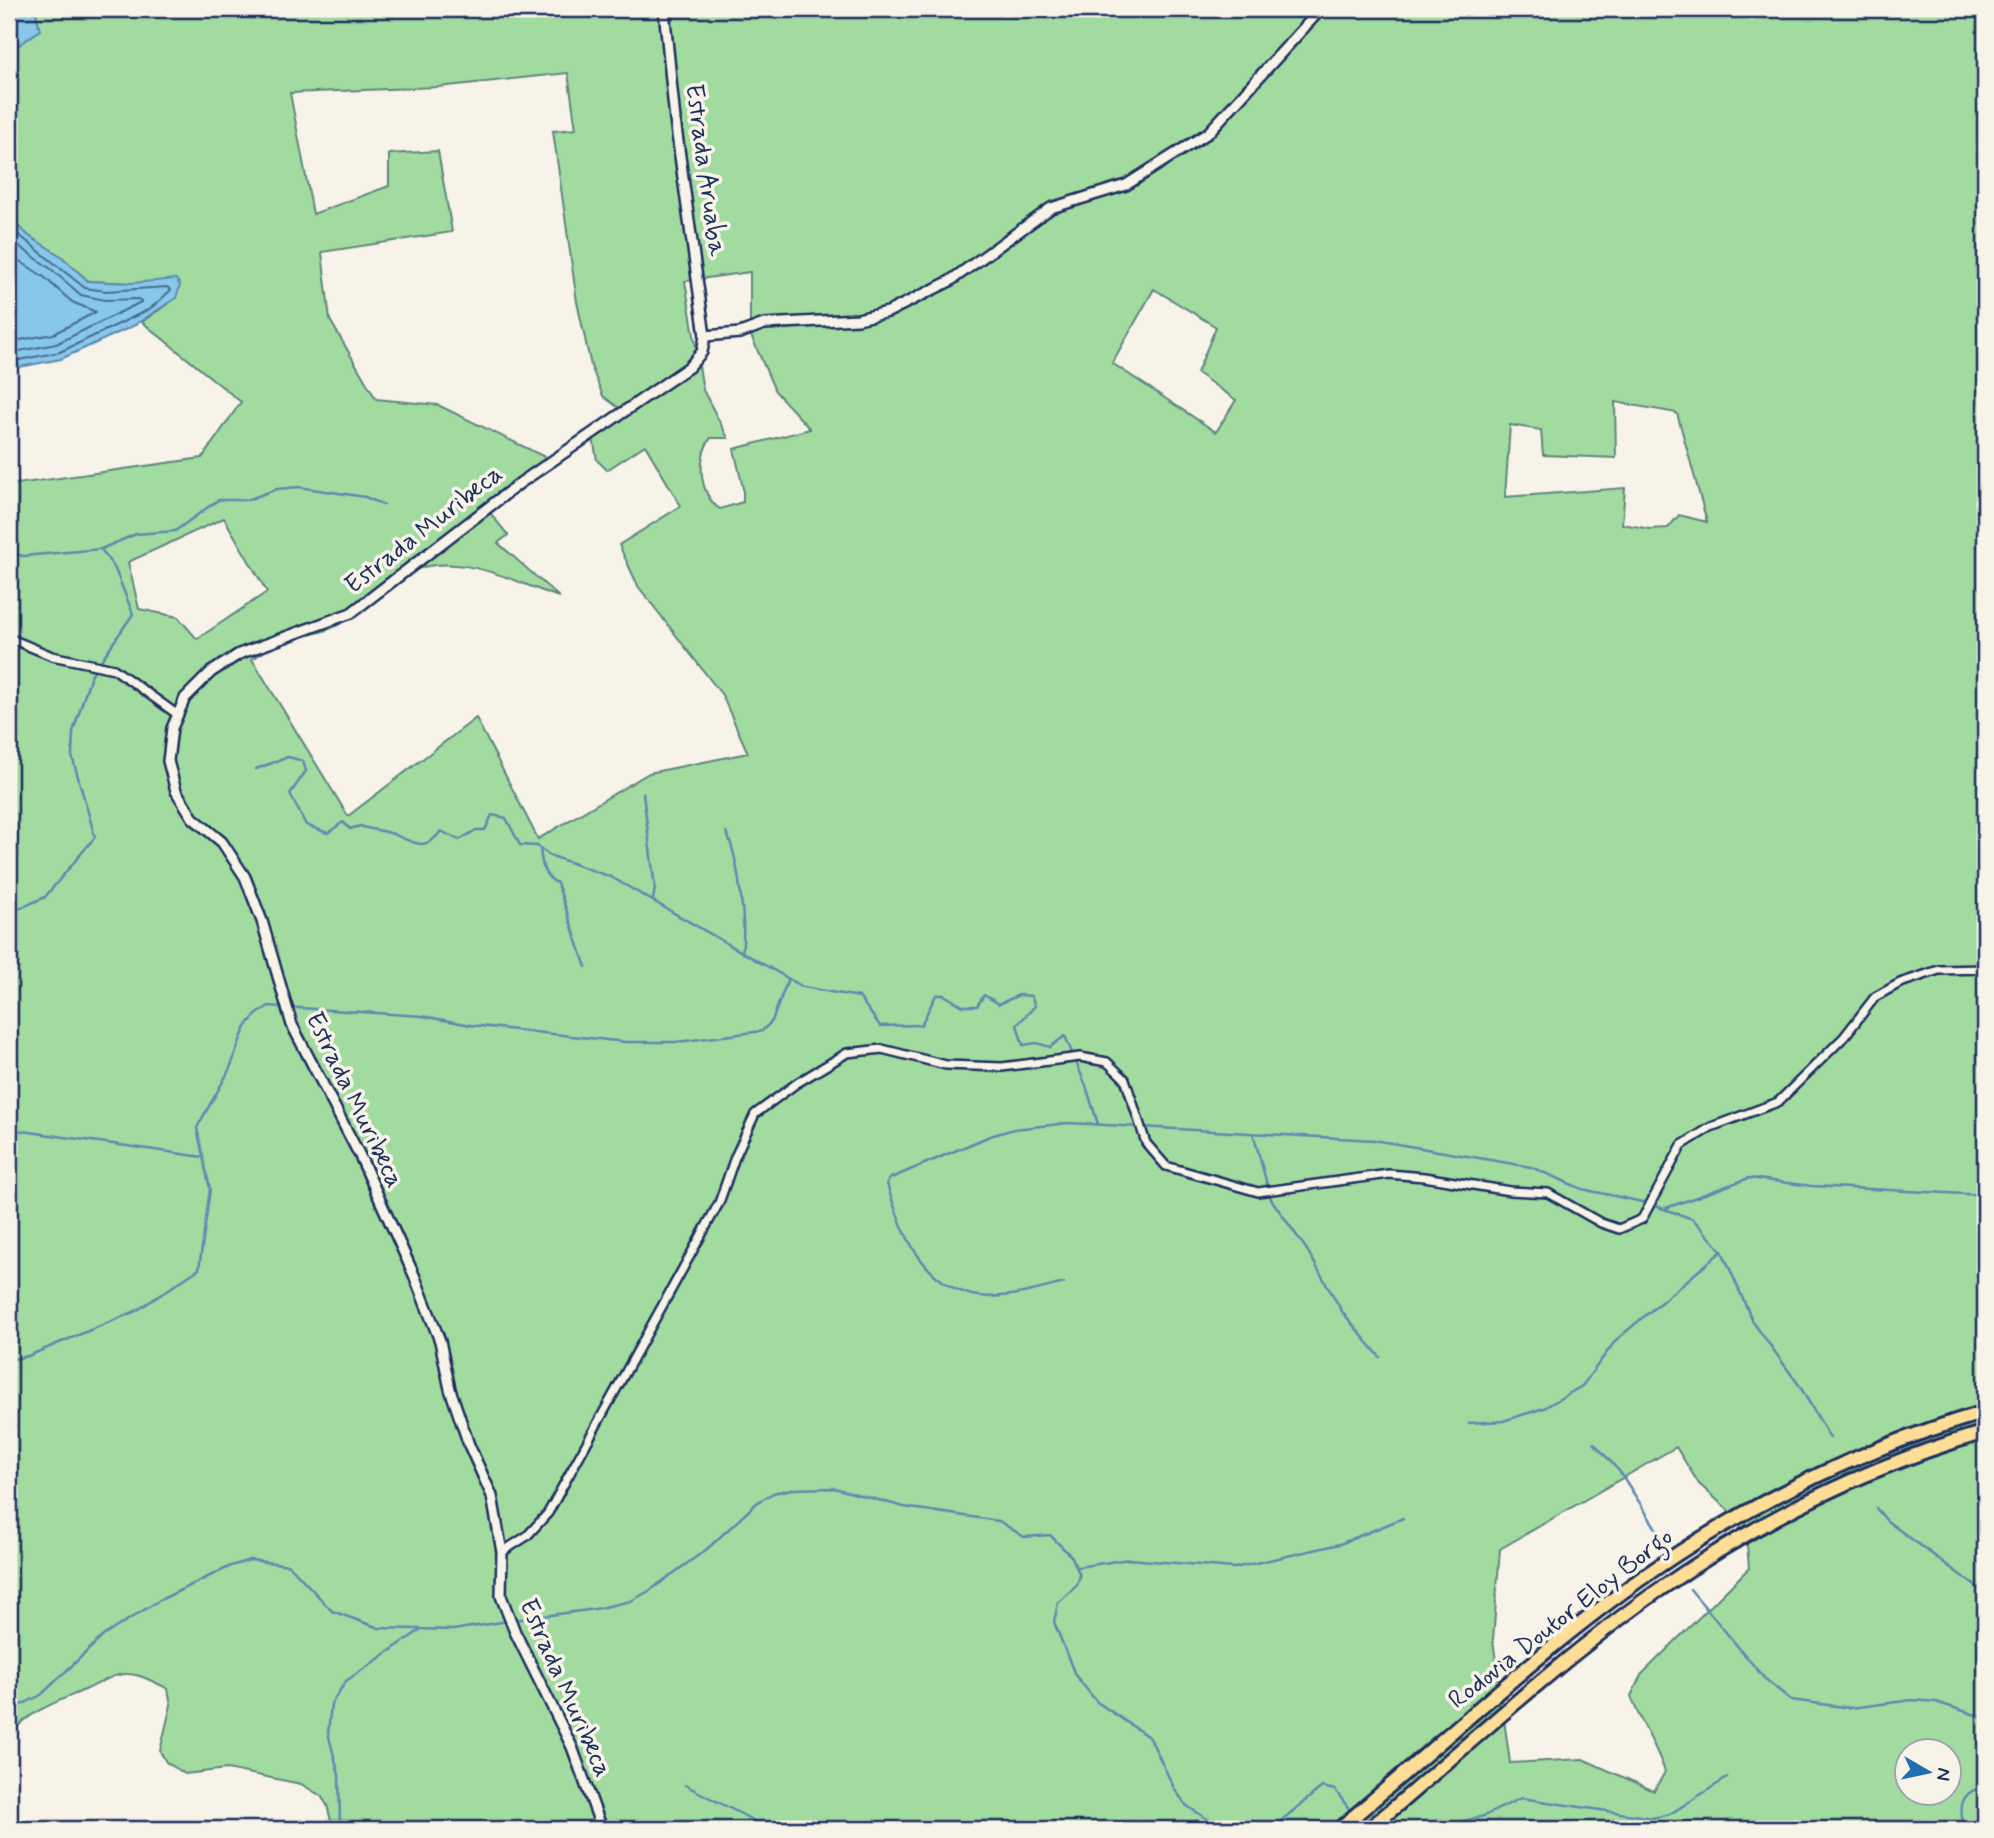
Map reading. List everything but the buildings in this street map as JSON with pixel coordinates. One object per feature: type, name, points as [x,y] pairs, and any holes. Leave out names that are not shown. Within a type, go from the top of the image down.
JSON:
[{"type":"highway","name":"Rodovia Doutor Eloy Borgo","points":[[1339,1829],[1581,1625],[1677,1554],[1746,1513],[1817,1476],[1903,1440],[1985,1412]]},
{"type":"highway","name":"Rodovia Doutor Eloy Borgo","points":[[1369,1829],[1593,1640],[1699,1563],[1825,1493],[1897,1462],[1985,1432]]},
{"type":"street","name":"Estrada Aruaba","points":[[664,9],[675,120],[705,336]]},
{"type":"street","points":[[705,336],[740,333],[764,324],[858,319],[888,312],[950,281],[1051,208],[1126,185],[1208,133],[1321,9]]},
{"type":"street","name":"Estrada Muribeca","points":[[602,1829],[572,1747],[514,1632],[501,1596],[502,1552],[492,1496],[469,1445],[450,1390],[440,1341],[360,1156],[292,1025],[262,921],[245,877],[222,842],[193,818],[176,791],[167,761],[172,728],[185,698],[211,672],[239,654],[351,613],[520,483],[690,367],[702,352],[705,336]]},
{"type":"street","points":[[9,638],[52,656],[114,669],[178,715]]},
{"type":"street","points":[[502,1552],[527,1536],[548,1513],[719,1203],[734,1157],[755,1114],[797,1083],[847,1053],[882,1049],[946,1065],[1002,1067],[1080,1057],[1107,1062],[1125,1079],[1146,1143],[1166,1166],[1258,1192],[1389,1174],[1510,1191],[1548,1193],[1601,1223],[1619,1229],[1642,1219],[1682,1145],[1711,1127],[1778,1102],[1844,1037],[1875,997],[1900,982],[1939,970],[1985,969]]},
{"type":"green space","points":[[25,9],[1985,9],[1985,1829],[1692,1829],[1690,1822],[1679,1829],[333,1829],[327,1805],[321,1796],[301,1784],[227,1769],[185,1774],[166,1762],[160,1751],[171,1705],[168,1689],[138,1676],[117,1675],[55,1702],[36,1712],[9,1735],[9,485],[202,458],[241,402],[142,322],[176,298],[132,283],[88,281],[61,256],[29,236],[9,218],[9,52],[40,30],[36,13]],"holes":[[[568,73],[576,129],[553,131],[577,302],[591,366],[603,396],[627,414],[593,438],[597,460],[607,470],[645,445],[681,506],[619,545],[638,586],[722,695],[748,753],[649,773],[538,839],[476,718],[348,816],[252,659],[285,641],[331,629],[353,616],[400,578],[419,569],[438,565],[480,569],[559,597],[498,543],[508,535],[487,509],[557,463],[438,405],[376,399],[330,320],[322,252],[452,232],[438,151],[389,154],[389,186],[313,214],[290,93],[438,87]],[[750,272],[750,333],[775,391],[810,429],[734,449],[743,488],[743,502],[720,509],[713,503],[704,486],[703,455],[711,438],[728,438],[703,390],[685,281]],[[1154,289],[1216,327],[1197,373],[1236,400],[1216,432],[1112,363]],[[1615,402],[1677,413],[1707,522],[1679,515],[1668,528],[1650,529],[1622,524],[1625,488],[1505,497],[1510,425],[1541,430],[1543,455],[1616,458]],[[224,518],[267,592],[197,639],[178,617],[139,609],[128,562]],[[1676,1447],[1699,1484],[1726,1508],[1746,1534],[1749,1568],[1641,1675],[1631,1696],[1665,1772],[1654,1791],[1583,1759],[1510,1763],[1493,1640],[1500,1549]]]},
{"type":"water","points":[[9,9],[25,9],[36,13],[40,30],[9,52]]},
{"type":"water","points":[[9,218],[29,236],[61,256],[88,281],[132,283],[176,279],[180,285],[176,298],[133,326],[61,359],[9,369]]},
{"type":"waterway","points":[[9,553],[23,556],[101,549],[136,534],[175,531],[218,500],[247,500],[277,489],[299,487],[365,497],[384,505]]},
{"type":"waterway","points":[[9,913],[45,897],[95,837],[72,756],[73,732],[91,675],[133,614],[115,569],[101,549]]},
{"type":"waterway","points":[[256,769],[288,757],[303,761],[306,771],[290,794],[306,825],[328,833],[343,822],[350,829],[360,826],[424,844],[441,831],[459,840],[476,830],[485,830],[492,815],[506,818],[520,845],[537,846],[549,855],[611,877],[803,987],[859,997],[880,1026],[921,1025],[936,995],[944,995],[963,1006],[977,1006],[984,995],[999,1004],[1019,995],[1031,996],[1035,1006],[1017,1025],[1023,1045],[1037,1043],[1050,1047],[1065,1036],[1086,1086],[1098,1124]]},
{"type":"waterway","points":[[643,793],[655,888],[653,900]]},
{"type":"waterway","points":[[726,832],[735,858],[740,891],[742,953]]},
{"type":"waterway","points":[[540,849],[544,869],[548,877],[557,883],[586,967]]},
{"type":"waterway","points":[[9,1360],[28,1356],[136,1311],[199,1269],[210,1189],[197,1128],[229,1070],[247,1026],[259,1012],[269,1006],[422,1016],[471,1025],[626,1042],[677,1042],[762,1031],[772,1021],[788,979]]},
{"type":"waterway","points":[[1064,1283],[994,1297],[972,1295],[954,1288],[939,1278],[915,1252],[899,1219],[887,1184],[889,1179],[990,1136],[1014,1129],[1069,1123],[1374,1140],[1531,1167],[1582,1189],[1647,1203],[1693,1219],[1722,1251],[1753,1322],[1799,1385],[1830,1438]]},
{"type":"waterway","points":[[9,1129],[203,1157]]},
{"type":"waterway","points":[[1253,1133],[1271,1199],[1307,1250],[1343,1313],[1380,1357]]},
{"type":"waterway","points":[[1666,1208],[1749,1178],[1812,1186],[1985,1195]]},
{"type":"waterway","points":[[1469,1423],[1503,1421],[1544,1408],[1582,1386],[1616,1340],[1722,1251]]},
{"type":"waterway","points":[[1594,1443],[1620,1472],[1666,1544]]},
{"type":"waterway","points":[[514,1620],[595,1609],[631,1601],[707,1549],[758,1502],[773,1493],[792,1489],[834,1488],[904,1507],[999,1521],[1024,1537],[1050,1535],[1072,1557],[1080,1576],[1077,1585],[1058,1603],[1054,1622],[1075,1675],[1097,1702],[1150,1738],[1175,1790],[1187,1806],[1223,1829]]},
{"type":"waterway","points":[[1876,1508],[1887,1521],[1985,1593]]},
{"type":"waterway","points":[[1078,1567],[1129,1559],[1234,1568],[1340,1544],[1403,1518]]},
{"type":"waterway","points":[[9,1711],[41,1695],[103,1636],[123,1623],[160,1600],[231,1566],[250,1560],[289,1565],[332,1611],[379,1628],[453,1630],[508,1621]]},
{"type":"waterway","points":[[1690,1589],[1764,1678],[1791,1700],[1851,1708],[1912,1700],[1936,1702],[1985,1718]]},
{"type":"waterway","points":[[340,1827],[339,1775],[328,1733],[331,1704],[346,1681],[419,1631]]},
{"type":"waterway","points":[[1430,1829],[1484,1816],[1521,1798],[1653,1818],[1670,1814],[1727,1778]]},
{"type":"waterway","points":[[685,1785],[770,1829]]},
{"type":"waterway","points":[[1271,1829],[1322,1787],[1335,1790],[1352,1813]]},
{"type":"waterway","points":[[1970,1829],[1963,1822],[1962,1803],[1972,1791],[1985,1787]]},
{"type":"waterway","points":[[1356,1818],[1364,1829]]}]
